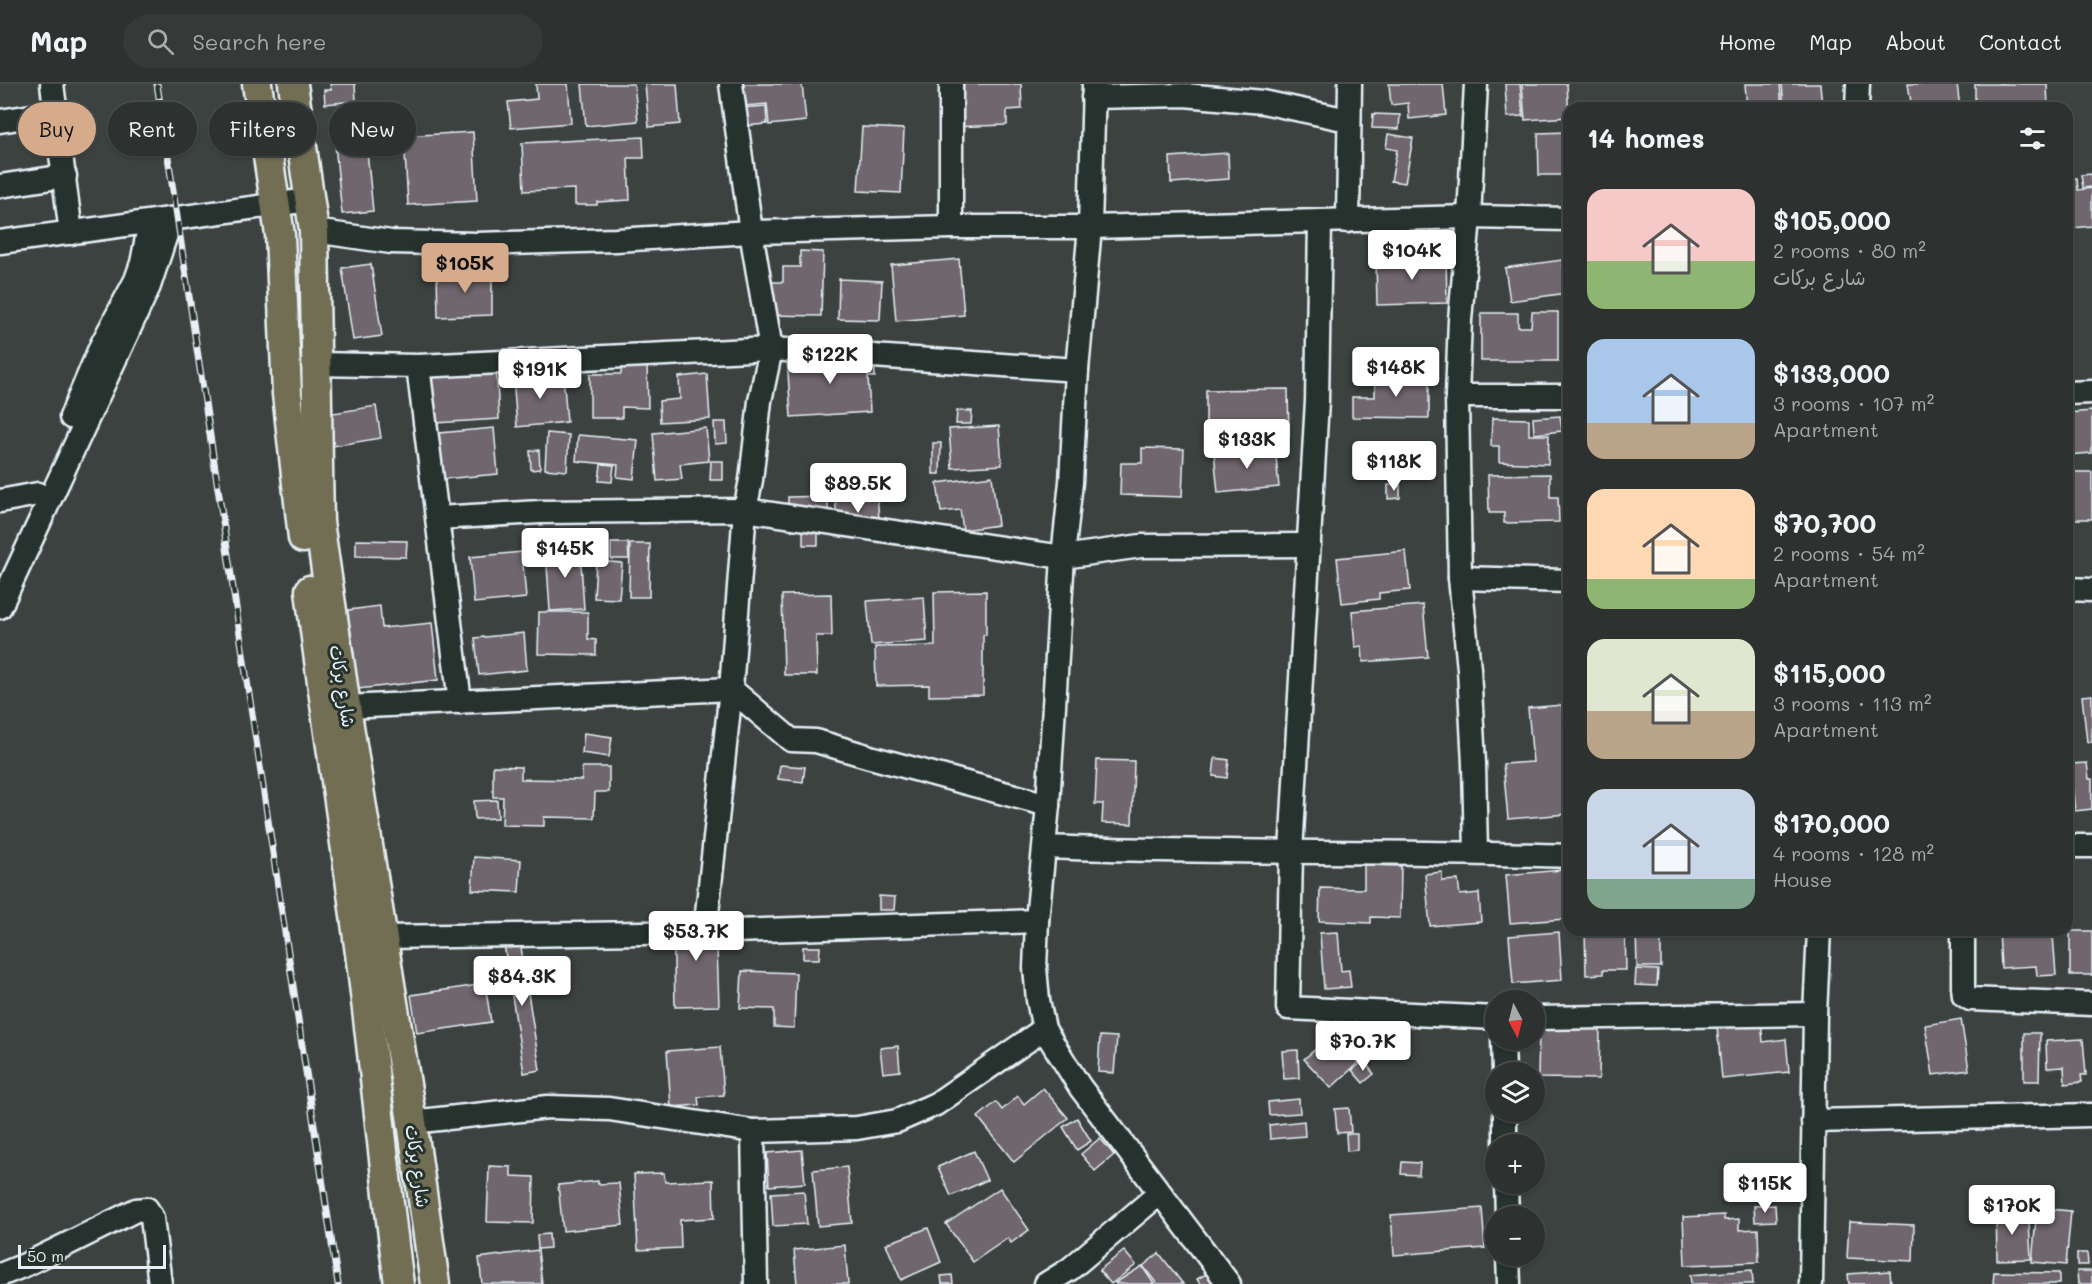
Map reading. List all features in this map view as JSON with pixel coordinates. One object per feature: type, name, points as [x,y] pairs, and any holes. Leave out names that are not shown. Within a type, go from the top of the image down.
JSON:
[{"type":"main road","name":"شارع بركات","points":[[257,84],[280,235],[287,394],[302,532],[324,709],[359,945],[399,1284]]},
{"type":"main road","name":"شارع بركات","points":[[293,84],[314,231],[319,522],[346,707],[384,937],[435,1284]]},
{"type":"street","points":[[52,84],[55,102]]},
{"type":"street","points":[[705,932],[730,688],[745,510],[751,480],[760,401],[771,349],[751,232],[731,84]]},
{"type":"street","points":[[951,84],[951,227]]},
{"type":"street","points":[[1348,221],[1350,84]]},
{"type":"street","points":[[1476,84],[1457,396],[1460,578],[1472,716],[1476,853]]},
{"type":"street","points":[[1857,102],[1858,84]]},
{"type":"street","points":[[1229,1284],[1080,1087],[1044,1029],[1038,1000],[1035,968],[1037,921],[1045,847],[1063,557],[1071,483],[1077,370],[1090,227],[1094,90],[1263,102],[1348,120]]},
{"type":"street","points":[[0,121],[18,118]]},
{"type":"street","points":[[62,156],[71,233]]},
{"type":"street","points":[[0,186],[65,176]]},
{"type":"street","points":[[0,242],[309,200]]},
{"type":"street","points":[[314,231],[391,242],[477,244],[616,240],[751,232],[951,227],[1090,227],[1469,218],[1563,219]]},
{"type":"street","points":[[0,571],[25,515],[38,495],[101,346],[136,280],[160,221]]},
{"type":"street","points":[[0,607],[145,295],[160,221]]},
{"type":"street","points":[[1320,222],[1317,401],[1291,852],[1288,1008],[1485,1017]]},
{"type":"street","points":[[317,364],[418,366],[771,349],[1077,370]]},
{"type":"street","points":[[418,366],[460,702]]},
{"type":"street","points":[[2073,393],[2092,392]]},
{"type":"street","points":[[1457,396],[1563,396]]},
{"type":"street","points":[[0,501],[38,495]]},
{"type":"street","points":[[438,518],[540,512],[745,510],[1063,557],[1141,546],[1309,545]]},
{"type":"street","points":[[1460,578],[1563,581]]},
{"type":"street","points":[[2073,589],[2092,590]]},
{"type":"street","points":[[346,707],[730,688],[791,740],[816,741],[833,745],[1048,805]]},
{"type":"street","points":[[2073,846],[2092,846]]},
{"type":"street","points":[[1045,847],[1159,851],[1563,856]]},
{"type":"street","points":[[384,937],[705,932],[1037,921]]},
{"type":"street","points":[[1811,1284],[1815,1014],[1819,936]]},
{"type":"street","points":[[1963,936],[1963,987],[1964,995],[1970,999],[2092,1004]]},
{"type":"street","points":[[1545,1018],[1815,1014]]},
{"type":"street","points":[[412,1122],[548,1107],[609,1109],[753,1131],[857,1128],[897,1121],[936,1104],[1044,1029]]},
{"type":"street","points":[[1813,1121],[2092,1115]]},
{"type":"street","points":[[753,1131],[756,1284]]},
{"type":"street","points":[[1046,1284],[1070,1269],[1160,1193]]},
{"type":"street","points":[[0,1275],[136,1210],[147,1209],[152,1218],[160,1284]]},
{"type":"street","points":[[1508,1266],[1509,1284]]},
{"type":"building","points":[[330,84],[355,84],[356,101],[325,104],[324,90],[331,90]]},
{"type":"building","points":[[536,84],[568,84],[571,123],[511,128],[508,102],[537,99]]},
{"type":"building","points":[[582,84],[634,84],[638,121],[586,126]]},
{"type":"building","points":[[645,84],[677,84],[680,124],[649,127]]},
{"type":"building","points":[[742,84],[802,84],[806,121],[769,125],[767,104],[744,106]]},
{"type":"building","points":[[949,84],[1021,84],[1022,109],[1007,110],[1007,125],[950,127]]},
{"type":"building","points":[[1389,84],[1443,84],[1446,115],[1409,119],[1408,103],[1391,105]]},
{"type":"building","points":[[1505,84],[1520,84],[1523,116],[1507,117]]},
{"type":"building","points":[[1522,84],[1567,84],[1568,102],[1563,102],[1563,117],[1525,120]]},
{"type":"building","points":[[1745,84],[1780,84],[1782,102],[1746,102]]},
{"type":"building","points":[[1782,84],[1820,84],[1822,102],[1784,102]]},
{"type":"building","points":[[1908,84],[1957,84],[1959,102],[1911,102]]},
{"type":"building","points":[[1975,84],[2047,84],[2048,102],[1975,102]]},
{"type":"building","points":[[766,106],[767,124],[742,126],[741,108]]},
{"type":"building","points":[[1373,114],[1400,115],[1399,129],[1372,128]]},
{"type":"building","points":[[862,127],[904,129],[901,193],[858,191]]},
{"type":"building","points":[[473,132],[477,201],[408,205],[405,156],[416,156],[416,135]]},
{"type":"building","points":[[1563,132],[1563,175],[1539,175],[1538,133]]},
{"type":"building","points":[[1388,134],[1413,138],[1405,183],[1391,181],[1397,150],[1386,148]]},
{"type":"building","points":[[643,137],[644,158],[628,158],[630,200],[597,202],[597,205],[575,205],[575,189],[524,191],[522,143]]},
{"type":"building","points":[[1228,153],[1229,179],[1171,183],[1170,157]]},
{"type":"building","points":[[336,156],[368,156],[373,211],[342,214]]},
{"type":"building","points":[[2092,174],[2092,187],[2083,188],[2081,175]]},
{"type":"building","points":[[2073,178],[2077,178],[2078,190],[2092,188],[2092,226],[2073,228]]},
{"type":"building","points":[[800,251],[823,252],[821,316],[767,315],[767,282],[783,282],[783,267],[800,267]]},
{"type":"building","points":[[1446,257],[1447,303],[1377,305],[1376,260]]},
{"type":"building","points":[[959,259],[964,315],[896,321],[891,265]]},
{"type":"building","points":[[1562,260],[1563,294],[1510,301],[1505,268]]},
{"type":"building","points":[[371,264],[382,336],[353,340],[342,268]]},
{"type":"building","points":[[492,271],[492,315],[438,317],[437,272]]},
{"type":"building","points":[[839,279],[882,281],[880,320],[838,319]]},
{"type":"building","points":[[1532,312],[1558,312],[1558,361],[1481,361],[1481,313],[1518,313],[1518,327],[1531,327]]},
{"type":"building","points":[[874,353],[875,377],[868,377],[870,412],[791,417],[787,359]]},
{"type":"building","points":[[622,360],[647,360],[648,408],[622,407],[622,418],[590,418],[590,374],[621,374]]},
{"type":"building","points":[[496,363],[499,419],[435,423],[431,366]]},
{"type":"building","points":[[563,373],[567,422],[517,427],[513,377]]},
{"type":"building","points":[[707,374],[710,419],[660,422],[659,401],[680,399],[679,377]]},
{"type":"building","points":[[1375,374],[1429,374],[1429,418],[1352,417],[1352,397],[1375,397]]},
{"type":"building","points":[[1288,389],[1289,436],[1206,438],[1206,390]]},
{"type":"building","points":[[376,406],[381,438],[333,446],[327,414]]},
{"type":"building","points":[[957,411],[972,411],[971,424],[956,424]]},
{"type":"building","points":[[2092,411],[2092,453],[2073,455],[2073,413]]},
{"type":"building","points":[[1560,416],[1562,431],[1534,434],[1533,418]]},
{"type":"building","points":[[1492,418],[1529,419],[1529,435],[1549,435],[1548,464],[1499,462],[1499,446],[1491,446]]},
{"type":"building","points":[[714,422],[726,422],[727,443],[715,444]]},
{"type":"building","points":[[999,426],[1002,465],[952,468],[949,429]]},
{"type":"building","points":[[494,428],[498,474],[443,479],[439,433]]},
{"type":"building","points":[[706,428],[709,461],[680,464],[682,479],[657,481],[653,433]]},
{"type":"building","points":[[547,433],[569,435],[567,471],[545,469]]},
{"type":"building","points":[[578,435],[638,440],[634,479],[617,477],[618,465],[576,461]]},
{"type":"building","points":[[933,443],[941,443],[940,474],[933,474]]},
{"type":"building","points":[[1275,446],[1279,487],[1218,493],[1214,452]]},
{"type":"building","points":[[1142,448],[1184,449],[1182,497],[1120,495],[1121,463],[1142,463]]},
{"type":"building","points":[[539,450],[540,469],[531,470],[530,451]]},
{"type":"building","points":[[711,461],[723,461],[723,480],[710,480]]},
{"type":"building","points":[[601,464],[614,465],[612,482],[599,481]]},
{"type":"building","points":[[2073,472],[2092,472],[2092,519],[2073,519]]},
{"type":"building","points":[[1550,474],[1550,497],[1558,497],[1559,522],[1504,523],[1504,513],[1489,513],[1488,475]]},
{"type":"building","points":[[992,476],[998,525],[963,530],[960,510],[941,512],[937,483]]},
{"type":"building","points":[[1388,485],[1400,485],[1400,498],[1388,499]]},
{"type":"building","points":[[877,493],[880,533],[838,536],[835,496]]},
{"type":"building","points":[[828,496],[828,525],[818,525],[818,545],[803,545],[803,530],[788,530],[788,497]]},
{"type":"building","points":[[356,540],[407,541],[406,557],[356,556]]},
{"type":"building","points":[[611,543],[628,543],[629,559],[611,559]]},
{"type":"building","points":[[630,544],[650,544],[649,597],[629,597]]},
{"type":"building","points":[[580,548],[584,609],[550,611],[546,550]]},
{"type":"building","points":[[1406,551],[1410,590],[1379,593],[1379,599],[1342,603],[1337,558]]},
{"type":"building","points":[[522,552],[526,598],[474,603],[470,557]]},
{"type":"building","points":[[596,561],[622,563],[619,599],[594,598]]},
{"type":"building","points":[[986,591],[983,695],[929,696],[929,685],[876,686],[875,647],[935,646],[934,592]]},
{"type":"building","points":[[831,594],[832,636],[816,636],[817,675],[784,675],[782,595]]},
{"type":"building","points":[[924,597],[927,641],[871,645],[867,601]]},
{"type":"building","points":[[1423,605],[1428,657],[1363,662],[1362,646],[1355,647],[1352,611]]},
{"type":"building","points":[[380,606],[382,628],[432,623],[438,680],[349,690],[341,611]]},
{"type":"building","points":[[539,612],[588,612],[588,639],[596,640],[596,655],[538,654]]},
{"type":"building","points":[[524,633],[527,670],[479,675],[475,638]]},
{"type":"building","points":[[2092,695],[2092,742],[2087,742],[2082,696]]},
{"type":"building","points":[[1562,705],[1563,814],[1508,819],[1503,764],[1533,762],[1528,708]]},
{"type":"building","points":[[584,733],[612,737],[609,757],[582,753]]},
{"type":"building","points":[[1215,758],[1229,760],[1227,778],[1213,776]]},
{"type":"building","points":[[1097,760],[1134,761],[1132,824],[1102,823],[1103,804],[1095,804]]},
{"type":"building","points":[[2087,763],[2089,779],[2092,779],[2092,809],[2075,811],[2073,764]]},
{"type":"building","points":[[780,765],[805,767],[803,782],[778,779]]},
{"type":"building","points":[[493,766],[521,767],[521,779],[582,780],[582,767],[609,767],[609,792],[595,792],[594,818],[544,817],[544,826],[502,825],[503,797],[493,797]]},
{"type":"building","points":[[497,800],[498,818],[475,819],[474,801]]},
{"type":"building","points":[[474,857],[521,860],[519,892],[472,890]]},
{"type":"building","points":[[1364,865],[1401,866],[1400,918],[1371,917],[1371,923],[1319,921],[1320,888],[1364,889]]},
{"type":"building","points":[[1562,870],[1563,919],[1510,923],[1506,875]]},
{"type":"building","points":[[1442,872],[1442,881],[1458,880],[1460,895],[1479,893],[1481,922],[1430,926],[1425,874]]},
{"type":"building","points":[[879,896],[895,897],[894,910],[879,910]]},
{"type":"building","points":[[716,917],[719,1006],[675,1007],[673,919]]},
{"type":"building","points":[[2073,931],[2092,931],[2092,975],[2070,975],[2070,936],[2073,936]]},
{"type":"building","points":[[1338,932],[1341,971],[1349,970],[1351,987],[1324,989],[1320,933]]},
{"type":"building","points":[[1559,932],[1562,980],[1513,984],[1509,936]]},
{"type":"building","points":[[1585,936],[1625,936],[1626,970],[1603,970],[1603,974],[1586,975]]},
{"type":"building","points":[[1636,936],[1661,936],[1661,967],[1637,967]]},
{"type":"building","points":[[1999,936],[2053,936],[2056,975],[2037,976],[2036,966],[2001,968]]},
{"type":"building","points":[[520,941],[540,1070],[524,1073],[504,944]]},
{"type":"building","points":[[803,947],[820,947],[819,959],[803,959]]},
{"type":"building","points":[[1636,969],[1658,970],[1657,986],[1635,985]]},
{"type":"building","points":[[742,971],[796,973],[794,1028],[774,1027],[774,1009],[740,1008]]},
{"type":"building","points":[[485,984],[491,1022],[417,1033],[411,995]]},
{"type":"building","points":[[1961,1019],[1969,1070],[1933,1075],[1925,1025]]},
{"type":"building","points":[[1761,1022],[1763,1042],[1786,1039],[1789,1072],[1722,1079],[1717,1026]]},
{"type":"building","points":[[1545,1026],[1600,1027],[1599,1079],[1545,1078],[1545,1062],[1538,1062],[1539,1050],[1545,1050]]},
{"type":"building","points":[[2024,1033],[2040,1033],[2039,1081],[2024,1081]]},
{"type":"building","points":[[1333,1034],[1359,1062],[1331,1088],[1304,1059]]},
{"type":"building","points":[[1100,1036],[1117,1037],[1114,1073],[1098,1072]]},
{"type":"building","points":[[2083,1039],[2086,1075],[2081,1075],[2082,1082],[2065,1084],[2064,1067],[2047,1068],[2046,1041]]},
{"type":"building","points":[[898,1046],[900,1071],[883,1073],[880,1048]]},
{"type":"building","points":[[720,1047],[724,1095],[698,1097],[699,1105],[671,1107],[667,1051]]},
{"type":"building","points":[[1298,1050],[1299,1078],[1284,1079],[1282,1051]]},
{"type":"building","points":[[1364,1061],[1374,1074],[1363,1083],[1352,1070]]},
{"type":"building","points":[[1043,1088],[1068,1118],[1014,1162],[978,1117],[996,1102],[1002,1110],[1018,1096],[1024,1104]]},
{"type":"building","points":[[1299,1099],[1300,1113],[1269,1115],[1268,1102]]},
{"type":"building","points":[[1349,1108],[1351,1132],[1337,1133],[1335,1109]]},
{"type":"building","points":[[1077,1118],[1091,1141],[1077,1150],[1063,1127]]},
{"type":"building","points":[[1304,1121],[1305,1136],[1270,1139],[1269,1125]]},
{"type":"building","points":[[1346,1134],[1357,1134],[1357,1150],[1347,1151]]},
{"type":"building","points":[[1100,1138],[1114,1155],[1095,1171],[1081,1154]]},
{"type":"building","points":[[802,1150],[805,1183],[769,1186],[767,1153]]},
{"type":"building","points":[[974,1151],[987,1180],[951,1196],[938,1167]]},
{"type":"building","points":[[1402,1162],[1420,1163],[1419,1175],[1401,1174]]},
{"type":"building","points":[[489,1166],[511,1167],[511,1176],[534,1177],[533,1223],[487,1222]]},
{"type":"building","points":[[847,1167],[852,1223],[818,1226],[813,1170]]},
{"type":"building","points":[[664,1173],[665,1182],[713,1180],[714,1218],[680,1220],[681,1248],[638,1250],[634,1174]]},
{"type":"building","points":[[598,1181],[598,1184],[619,1183],[623,1225],[563,1231],[558,1185]]},
{"type":"building","points":[[1000,1188],[1029,1230],[1011,1243],[1008,1238],[973,1262],[946,1224]]},
{"type":"building","points":[[804,1191],[807,1224],[773,1226],[771,1193]]},
{"type":"building","points":[[1775,1205],[1776,1221],[1755,1222],[1754,1206]]},
{"type":"building","points":[[1482,1208],[1485,1248],[1394,1255],[1391,1215]]},
{"type":"building","points":[[2019,1208],[2019,1221],[2029,1221],[2031,1259],[1997,1260],[1996,1209]]},
{"type":"building","points":[[2037,1208],[2071,1211],[2066,1265],[2032,1262]]},
{"type":"building","points":[[1724,1215],[1724,1220],[1739,1219],[1739,1230],[1758,1229],[1759,1262],[1685,1265],[1683,1217]]},
{"type":"building","points":[[1849,1222],[1914,1225],[1913,1261],[1847,1258]]},
{"type":"building","points":[[928,1228],[941,1262],[901,1280],[886,1244]]},
{"type":"building","points":[[549,1234],[550,1248],[538,1249],[537,1235]]},
{"type":"building","points":[[845,1245],[848,1284],[797,1284],[794,1250]]},
{"type":"building","points":[[538,1250],[542,1284],[482,1284],[479,1258]]},
{"type":"building","points":[[1124,1251],[1136,1265],[1111,1284],[1099,1270]]},
{"type":"building","points":[[1159,1253],[1183,1284],[1157,1284],[1143,1266]]},
{"type":"building","points":[[2077,1253],[2087,1253],[2088,1265],[2077,1265]]},
{"type":"building","points":[[1142,1266],[1154,1284],[1115,1283]]},
{"type":"building","points":[[1752,1270],[1753,1284],[1691,1284],[1690,1275]]},
{"type":"building","points":[[1890,1271],[1891,1284],[1849,1284],[1848,1274]]},
{"type":"building","points":[[2077,1271],[2092,1271],[2092,1284],[2078,1284]]},
{"type":"building","points":[[1994,1272],[2059,1273],[2059,1284],[1993,1284]]},
{"type":"building","points":[[1208,1273],[1214,1284],[1200,1284],[1197,1279]]},
{"type":"building","points":[[952,1275],[953,1284],[942,1284],[941,1276]]},
{"type":"railway","points":[[157,84],[338,1284]]}]
